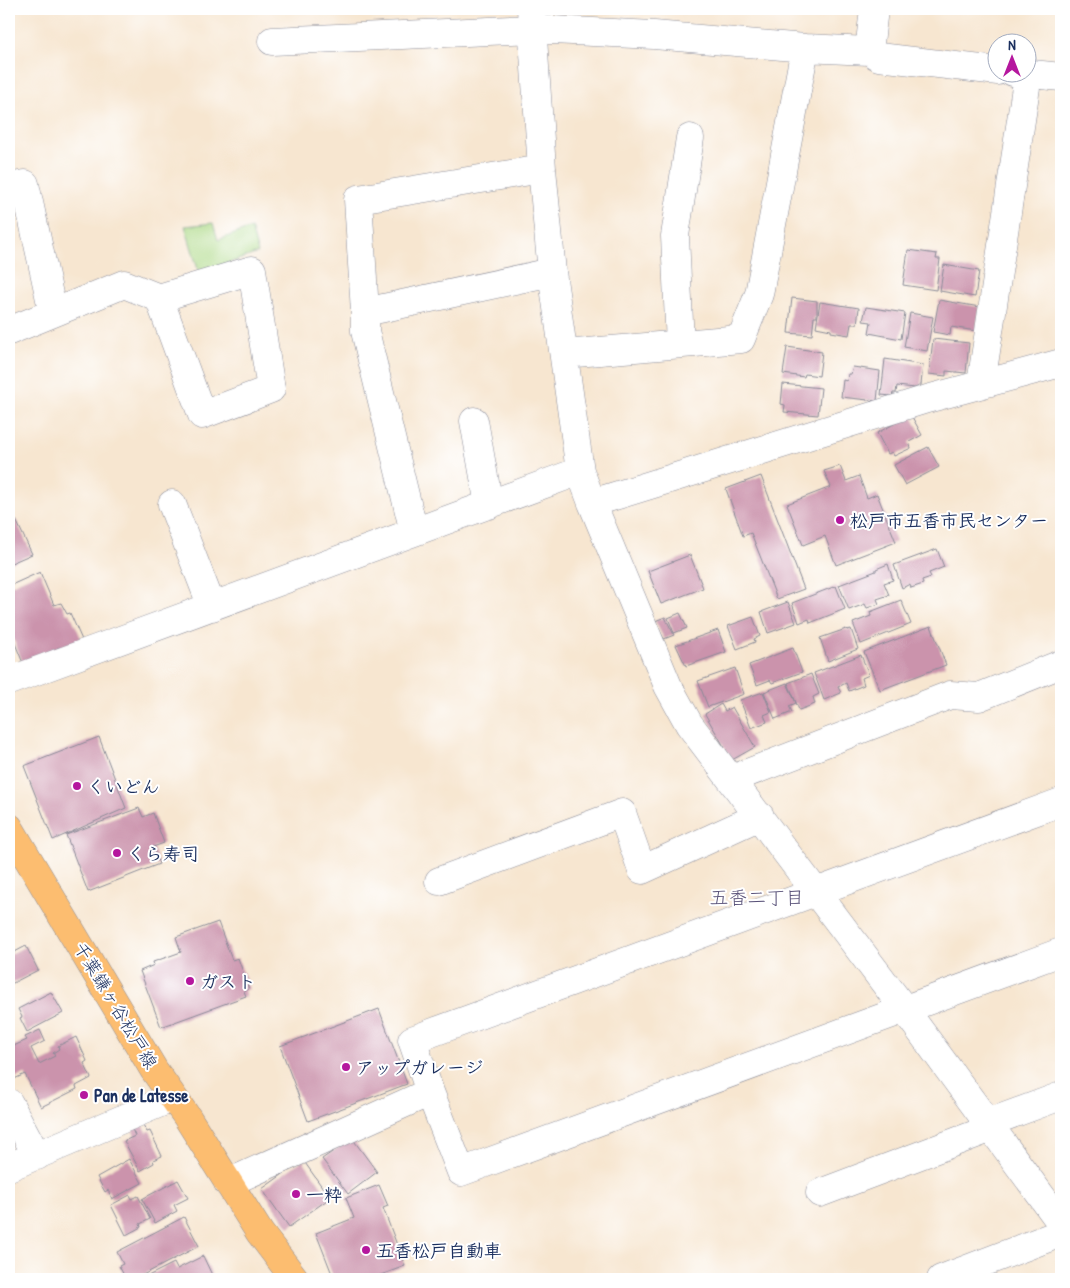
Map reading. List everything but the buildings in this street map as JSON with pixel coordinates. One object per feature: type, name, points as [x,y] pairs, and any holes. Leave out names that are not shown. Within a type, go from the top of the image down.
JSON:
[{"type":"main road","name":"千葉鎌ヶ谷松戸線","points":[[9,827],[154,1070],[187,1117],[260,1233],[295,1279]]},
{"type":"street","points":[[869,51],[874,9]]},
{"type":"street","points":[[272,41],[532,19],[654,35],[805,48],[869,51],[879,57],[988,70]]},
{"type":"street","points":[[532,19],[542,169],[552,272],[580,471],[668,686],[690,724],[1061,1223]]},
{"type":"street","points":[[564,354],[741,340],[759,294],[805,48]]},
{"type":"street","points":[[1038,75],[1061,77]]},
{"type":"street","points":[[981,384],[1019,82]]},
{"type":"street","points":[[680,344],[675,236],[690,138]]},
{"type":"street","points":[[414,532],[365,331],[358,199],[542,169]]},
{"type":"street","points":[[9,187],[26,184],[52,313]]},
{"type":"street","points":[[9,332],[124,284],[159,298],[252,270],[271,389],[202,415],[159,298]]},
{"type":"street","points":[[365,312],[552,272]]},
{"type":"street","points":[[592,503],[828,429],[981,384],[1061,363]]},
{"type":"street","points":[[474,421],[489,505]]},
{"type":"street","points":[[9,681],[580,471]]},
{"type":"street","points":[[172,504],[212,606]]},
{"type":"street","points":[[732,779],[950,695],[978,697],[1061,664]]},
{"type":"street","points":[[1061,802],[412,1040],[461,1172],[1061,952]]},
{"type":"street","points":[[439,881],[622,812],[642,870],[760,816]]},
{"type":"street","points":[[228,1183],[430,1092]]},
{"type":"street","points":[[820,1192],[990,1126],[1061,1096]]},
{"type":"street","points":[[9,1167],[172,1098]]},
{"type":"street","points":[[9,1103],[37,1156]]},
{"type":"street","points":[[941,1279],[1061,1233]]},
{"type":"green space","points":[[213,223],[218,240],[251,228],[258,253],[199,273],[185,226]]},
{"type":"place","name":"松戸市五香市民センター","points":[[840,520]]},
{"type":"place","name":"くいどん","points":[[77,786]]},
{"type":"place","name":"くら寿司","points":[[117,853]]},
{"type":"place","name":"ガスト","points":[[190,981]]},
{"type":"place","name":"アップガレージ","points":[[346,1067]]},
{"type":"place","name":"Pan de Latesse","points":[[84,1095]]},
{"type":"place","name":"一粋","points":[[296,1194]]},
{"type":"place","name":"五香松戸自動車","points":[[366,1250]]},
{"type":"district","name":"五香二丁目","points":[[757,897]]}]
